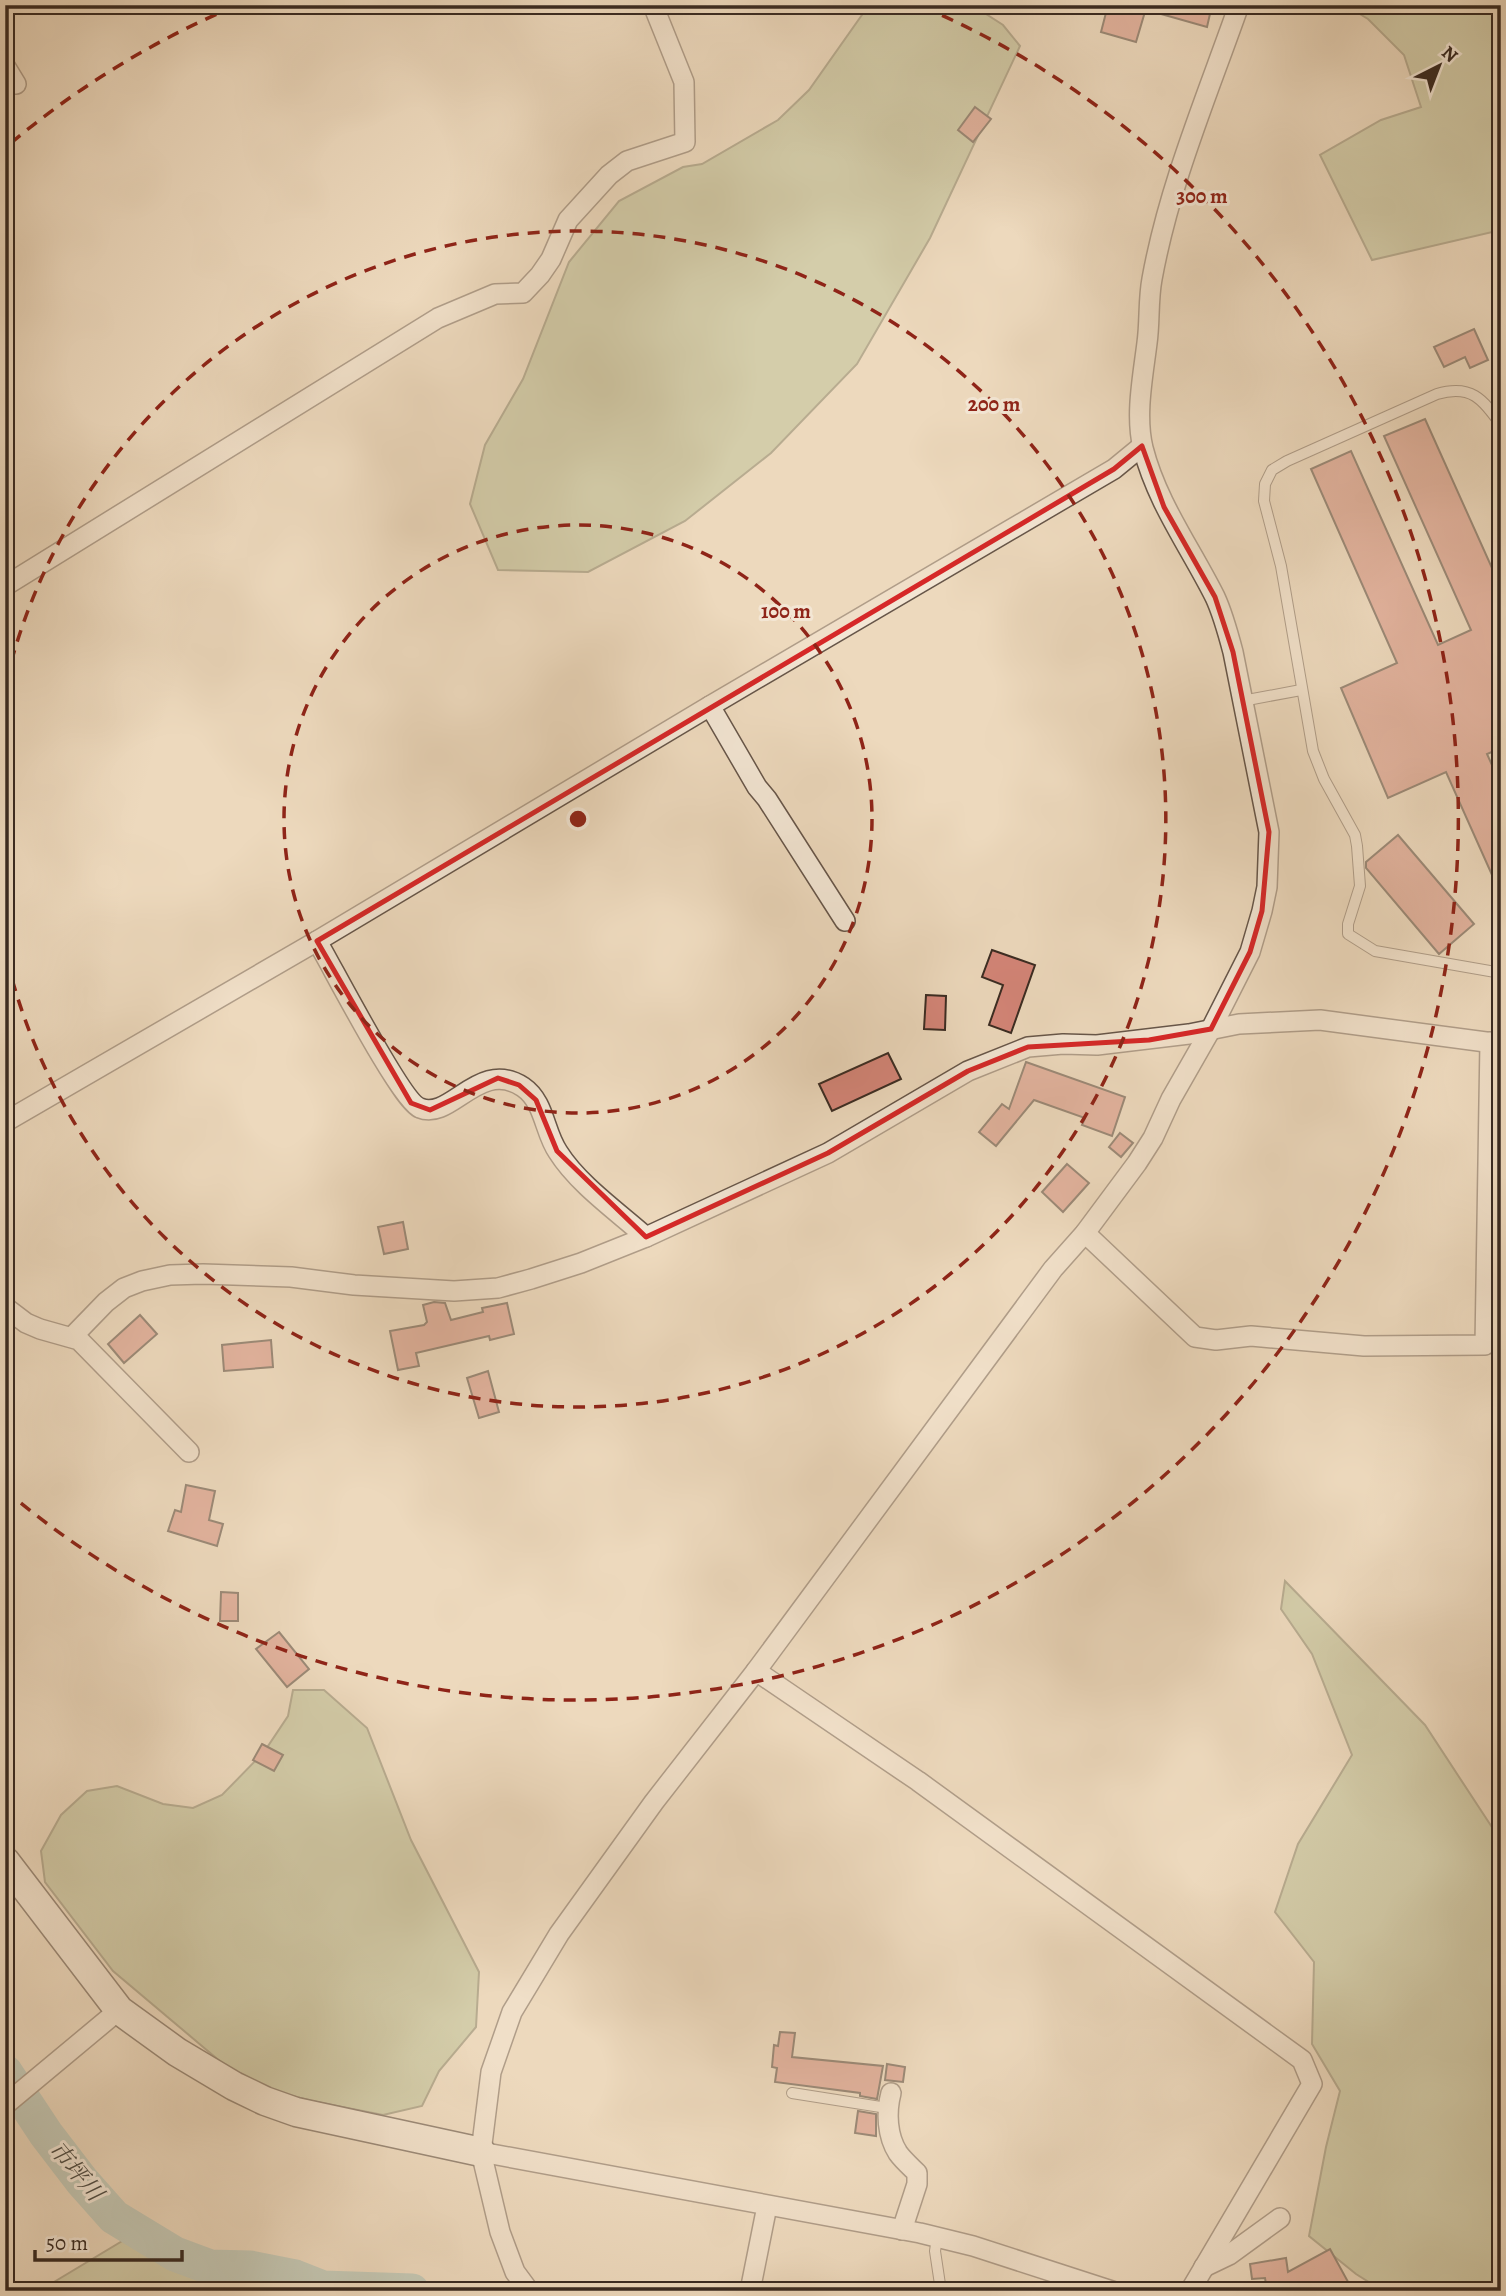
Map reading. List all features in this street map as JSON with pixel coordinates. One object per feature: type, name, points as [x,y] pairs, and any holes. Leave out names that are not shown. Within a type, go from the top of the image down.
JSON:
[{"type":"street","points":[[5,586],[438,318],[495,294],[523,293],[551,259],[568,220],[609,175],[627,161],[685,142],[684,82],[653,5]]},
{"type":"street","points":[[529,2291],[515,2272],[500,2232],[481,2152],[491,2071],[512,2012],[559,1934],[654,1802],[756,1671],[1053,1269],[1138,1163],[1250,952],[1267,887],[1269,832],[1233,652],[1223,617],[1215,597],[1164,507],[1142,446],[1141,395],[1149,335],[1151,282],[1172,190],[1239,5]]},
{"type":"street","points":[[5,66],[16,84]]},
{"type":"street","points":[[5,1122],[317,941],[1114,469],[1142,446]]},
{"type":"street","points":[[710,706],[757,788],[767,799],[845,921]]},
{"type":"street","points":[[317,941],[394,1078],[411,1103],[422,1110],[439,1108],[482,1083],[498,1078],[519,1085],[536,1100],[557,1151],[579,1177],[646,1237]]},
{"type":"street","points":[[73,1336],[106,1302],[124,1288],[170,1275],[291,1277],[467,1291],[498,1288],[531,1279],[581,1263],[646,1237],[828,1153],[968,1071],[1028,1047],[1097,1045],[1149,1040],[1239,1024],[1320,1020],[1496,1043],[1485,1345],[1364,1346],[1251,1336],[1201,1339],[1195,1337],[1165,1311],[1084,1233]]},
{"type":"street","points":[[5,1307],[40,1329],[73,1336],[94,1353],[189,1452]]},
{"type":"street","points":[[756,1671],[918,1781],[1302,2060],[1312,2084],[1190,2291]]},
{"type":"street","points":[[5,1861],[119,2010],[177,2052],[265,2101],[296,2112],[481,2152],[902,2230],[972,2246],[1110,2290]]},
{"type":"street","points":[[5,2105],[119,2010]]},
{"type":"street","points":[[889,2101],[890,2135],[898,2153],[917,2173],[917,2184],[902,2230]]},
{"type":"street","points":[[750,2291],[767,2206]]},
{"type":"street","points":[[1203,2267],[1229,2255],[1280,2218]]},
{"type":"lane","points":[[1501,425],[1486,403],[1467,391],[1451,390],[1437,394],[1272,470],[1265,484],[1264,501],[1281,566],[1313,751],[1324,779],[1355,835],[1360,886],[1348,924],[1348,934],[1375,951],[1501,973]]},
{"type":"lane","points":[[1242,701],[1301,690]]},
{"type":"lane","points":[[792,2093],[889,2101]]},
{"type":"lane","points":[[937,2238],[935,2251],[941,2291]]},
{"type":"highlighted area","points":[[1142,446],[1164,507],[1215,597],[1233,652],[1269,832],[1262,911],[1250,952],[1211,1029],[1149,1040],[1028,1047],[968,1071],[828,1153],[646,1237],[557,1151],[536,1100],[519,1085],[498,1078],[430,1110],[411,1103],[317,941],[1114,469]]},
{"type":"green space","points":[[869,5],[972,5],[1003,25],[1020,46],[930,238],[857,364],[771,453],[685,521],[588,572],[498,570],[470,504],[485,445],[523,379],[569,262],[619,201],[683,167],[702,164],[778,120],[809,90]]},
{"type":"green space","points":[[1345,5],[1501,5],[1501,230],[1372,260],[1320,155],[1381,120],[1421,107],[1404,55],[1368,19]]},
{"type":"green space","points":[[1285,1581],[1425,1725],[1501,1841],[1501,2291],[1383,2291],[1356,2274],[1309,2236],[1340,2091],[1312,2044],[1314,1962],[1275,1912],[1298,1844],[1352,1755],[1312,1654],[1281,1609]]},
{"type":"green space","points":[[293,1690],[324,1690],[367,1728],[411,1840],[479,1972],[476,2027],[439,2071],[422,2106],[383,2115],[312,2101],[247,2084],[113,1971],[45,1882],[41,1851],[61,1815],[87,1791],[117,1786],[163,1804],[193,1808],[222,1795],[264,1752],[288,1716]]},
{"type":"green space","points":[[137,2239],[191,2261],[283,2273],[326,2291],[43,2291],[124,2240]]},
{"type":"building","points":[[1108,5],[1147,5],[1136,42],[1101,32]]},
{"type":"building","points":[[1148,5],[1212,5],[1207,27],[1147,10]]},
{"type":"building","points":[[975,107],[991,119],[973,142],[958,130]]},
{"type":"building","points":[[1474,329],[1488,360],[1470,368],[1465,357],[1444,367],[1434,347]]},
{"type":"building","points":[[1425,419],[1501,588],[1501,748],[1487,754],[1501,785],[1501,895],[1446,772],[1388,798],[1341,688],[1397,663],[1311,469],[1351,451],[1438,645],[1471,630],[1384,436]]},
{"type":"building","points":[[1398,835],[1474,924],[1439,954],[1366,868],[1366,862]]},
{"type":"building","points":[[992,950],[1035,965],[1011,1033],[989,1025],[1003,985],[982,977]]},
{"type":"building","points":[[926,995],[946,996],[945,1030],[924,1029]]},
{"type":"building","points":[[888,1053],[901,1079],[832,1111],[819,1084]]},
{"type":"building","points":[[1026,1062],[1125,1097],[1112,1136],[1082,1125],[1085,1118],[1034,1100],[996,1146],[979,1132],[1002,1104],[1009,1109]]},
{"type":"building","points":[[1120,1133],[1133,1143],[1121,1157],[1109,1147]]},
{"type":"building","points":[[1067,1164],[1089,1183],[1063,1212],[1042,1192]]},
{"type":"building","points":[[403,1222],[408,1249],[384,1254],[378,1227]]},
{"type":"building","points":[[445,1303],[451,1320],[483,1312],[482,1308],[507,1303],[514,1334],[490,1340],[489,1336],[416,1353],[419,1366],[398,1370],[390,1331],[424,1325],[427,1322],[423,1305]]},
{"type":"building","points":[[140,1315],[157,1334],[124,1363],[108,1344]]},
{"type":"building","points":[[271,1340],[273,1367],[224,1371],[222,1345]]},
{"type":"building","points":[[488,1371],[499,1412],[479,1418],[467,1378]]},
{"type":"building","points":[[186,1485],[215,1491],[209,1520],[223,1524],[217,1546],[168,1531],[175,1510],[181,1512]]},
{"type":"building","points":[[221,1592],[238,1593],[238,1621],[220,1621]]},
{"type":"building","points":[[279,1632],[309,1669],[287,1687],[256,1649]]},
{"type":"building","points":[[262,1744],[283,1755],[274,1771],[253,1760]]},
{"type":"building","points":[[780,2032],[795,2033],[792,2057],[883,2066],[877,2099],[860,2096],[860,2093],[775,2082],[777,2068],[772,2067],[774,2045],[778,2046]]},
{"type":"building","points":[[887,2064],[905,2067],[903,2082],[885,2080]]},
{"type":"building","points":[[858,2111],[876,2114],[876,2136],[855,2133]]},
{"type":"building","points":[[1330,2249],[1353,2291],[1254,2291],[1266,2284],[1265,2278],[1252,2279],[1250,2264],[1286,2258],[1288,2272]]},
{"type":"waterway","name":"市坪川","points":[[5,2072],[46,2134],[114,2217],[175,2254],[210,2267],[250,2268],[295,2277],[323,2288],[412,2291]]},
{"type":"railway","points":[[5,17],[25,5]]}]
